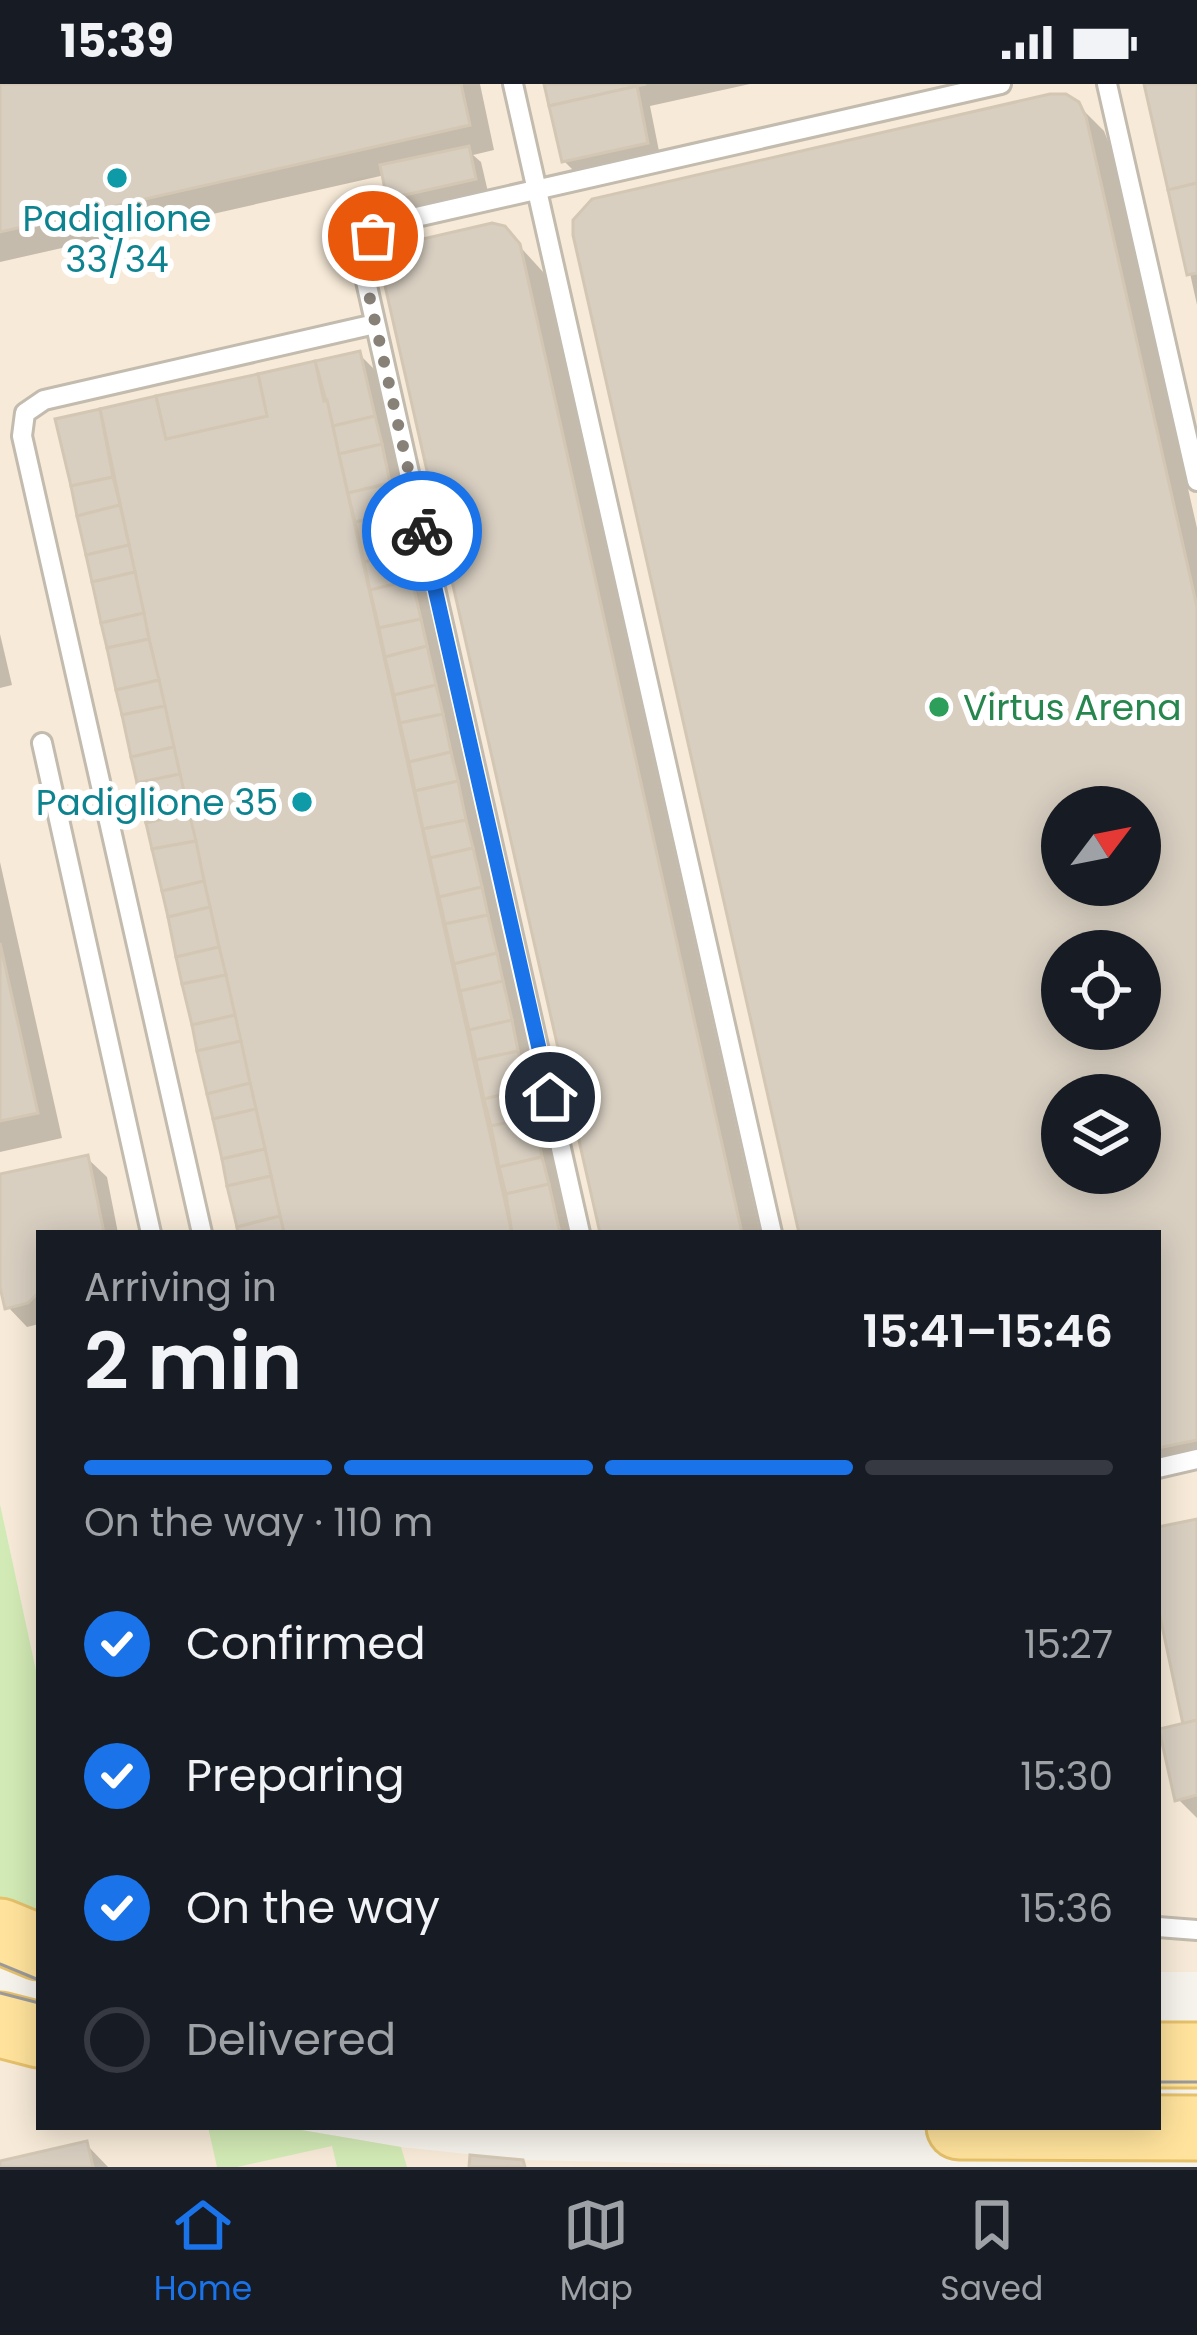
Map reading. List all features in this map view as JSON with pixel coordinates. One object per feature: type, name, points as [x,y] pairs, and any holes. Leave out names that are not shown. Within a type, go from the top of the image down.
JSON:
[{"type":"main road","points":[[0,1931],[36,1946]]},
{"type":"main road","points":[[0,2025],[36,2034]]},
{"type":"main road","points":[[1161,2055],[1197,2055]]},
{"type":"main road","points":[[1161,2128],[1197,2128]]},
{"type":"lane","points":[[513,84],[771,1230]]},
{"type":"lane","points":[[579,1230],[363,268],[373,236],[390,224],[1001,84]]},
{"type":"lane","points":[[1107,84],[1197,481]]},
{"type":"lane","points":[[201,1230],[22,436],[26,413],[44,400],[375,324]]},
{"type":"lane","points":[[42,743],[150,1230]]},
{"type":"lane","points":[[1161,1467],[1197,1459]]},
{"type":"lane","points":[[1161,1927],[1197,1930]]},
{"type":"shaded area","points":[[0,84],[1197,84],[1197,1972],[1161,1972],[1161,1230],[36,1230],[36,1670],[0,1504]]},
{"type":"shaded area","points":[[0,2054],[36,2065],[36,2130],[302,2130],[523,2160],[855,2167],[0,2167]]},
{"type":"green space","points":[[0,1504],[36,1670],[36,1914],[0,1900]]},
{"type":"green space","points":[[209,2130],[302,2130],[401,2147],[407,2167],[337,2167],[332,2146],[217,2167]]},
{"type":"building","name":"Padiglione 33/34","points":[[0,84],[461,84],[470,125],[0,232]]},
{"type":"building","points":[[544,84],[646,84],[549,106]]},
{"type":"building","points":[[1144,84],[1197,84],[1197,183],[1168,190]]},
{"type":"building","points":[[637,86],[648,143],[562,162],[549,106]]},
{"type":"building","name":"Virtus Arena","points":[[1050,94],[1066,94],[1079,102],[1197,607],[1197,1440],[1161,1447],[1161,1230],[798,1230],[573,220],[592,199]]},
{"type":"building","points":[[469,146],[476,179],[387,199],[380,165]]},
{"type":"building","points":[[1197,183],[1197,273],[1187,275],[1168,190]]},
{"type":"building","points":[[492,223],[505,226],[520,244],[741,1230],[599,1230],[383,277],[385,261],[405,243]]},
{"type":"building","points":[[360,351],[375,416],[333,426],[315,361]]},
{"type":"building","name":"Padiglione 35","points":[[315,361],[327,400],[511,1230],[283,1230],[100,409],[156,396],[166,439],[267,416],[258,374]]},
{"type":"building","points":[[258,374],[267,416],[166,439],[156,396]]},
{"type":"building","points":[[100,409],[113,477],[71,486],[55,419]]},
{"type":"building","points":[[375,416],[382,444],[339,454],[333,426]]},
{"type":"building","points":[[382,444],[390,483],[348,493],[339,454]]},
{"type":"building","points":[[113,477],[120,505],[77,516],[71,486]]},
{"type":"building","points":[[390,483],[397,513],[355,522],[348,493]]},
{"type":"building","points":[[120,505],[129,545],[86,555],[77,516]]},
{"type":"building","points":[[397,513],[406,552],[364,562],[355,522]]},
{"type":"building","points":[[129,545],[135,572],[92,582],[86,555]]},
{"type":"building","points":[[406,552],[412,580],[370,590],[364,562]]},
{"type":"building","points":[[135,572],[144,613],[101,623],[92,582]]},
{"type":"building","points":[[412,580],[421,619],[379,628],[370,590]]},
{"type":"building","points":[[144,613],[149,639],[107,648],[101,623]]},
{"type":"building","points":[[421,619],[427,646],[385,657],[379,628]]},
{"type":"building","points":[[149,639],[159,680],[116,690],[107,648]]},
{"type":"building","points":[[427,646],[436,685],[394,695],[385,657]]},
{"type":"building","points":[[159,680],[165,706],[122,715],[116,690]]},
{"type":"building","points":[[436,685],[443,714],[400,723],[394,695]]},
{"type":"building","points":[[165,706],[174,747],[131,757],[122,715]]},
{"type":"building","points":[[443,714],[451,752],[409,762],[400,723]]},
{"type":"building","points":[[174,747],[180,774],[137,783],[131,757]]},
{"type":"building","points":[[451,752],[458,781],[415,791],[409,762]]},
{"type":"building","points":[[180,774],[189,813],[146,823],[137,783]]},
{"type":"building","points":[[458,781],[466,820],[423,829],[415,791]]},
{"type":"building","points":[[189,813],[196,841],[152,849],[146,823]]},
{"type":"building","points":[[466,820],[473,848],[430,858],[423,829]]},
{"type":"building","points":[[196,841],[204,881],[162,891],[152,849]]},
{"type":"building","points":[[473,848],[482,887],[439,897],[430,858]]},
{"type":"building","points":[[204,881],[210,907],[168,917],[162,891]]},
{"type":"building","points":[[482,887],[488,915],[445,924],[439,897]]},
{"type":"building","points":[[210,907],[219,947],[176,957],[168,917]]},
{"type":"building","points":[[488,915],[497,953],[454,964],[445,924]]},
{"type":"building","points":[[0,943],[38,1113],[0,1121]]},
{"type":"building","points":[[219,947],[226,975],[182,984],[176,957]]},
{"type":"building","points":[[497,953],[503,981],[460,991],[454,964]]},
{"type":"building","points":[[226,975],[235,1015],[192,1025],[182,984]]},
{"type":"building","points":[[503,981],[512,1020],[469,1030],[460,991]]},
{"type":"building","points":[[235,1015],[241,1041],[197,1051],[192,1025]]},
{"type":"building","points":[[512,1020],[518,1051],[476,1060],[469,1030]]},
{"type":"building","points":[[241,1041],[250,1083],[207,1094],[197,1051]]},
{"type":"building","points":[[518,1051],[527,1089],[484,1099],[476,1060]]},
{"type":"building","points":[[250,1083],[256,1109],[213,1119],[207,1094]]},
{"type":"building","points":[[527,1089],[534,1117],[491,1126],[484,1099]]},
{"type":"building","points":[[256,1109],[265,1149],[222,1159],[213,1119]]},
{"type":"building","points":[[534,1117],[542,1157],[499,1167],[491,1126]]},
{"type":"building","points":[[265,1149],[271,1176],[227,1186],[222,1159]]},
{"type":"building","points":[[88,1155],[103,1230],[36,1230],[36,1295],[28,1303],[5,1309],[0,1287],[0,1174]]},
{"type":"building","points":[[542,1157],[549,1184],[506,1194],[499,1167]]},
{"type":"building","points":[[271,1176],[280,1216],[237,1227],[227,1186]]},
{"type":"building","points":[[549,1184],[559,1230],[512,1230],[506,1194]]},
{"type":"building","points":[[280,1216],[283,1230],[238,1230]]},
{"type":"building","points":[[1197,1519],[1197,1720],[1183,1724],[1161,1621],[1161,1526]]},
{"type":"building","points":[[1197,1720],[1197,1795],[1175,1801],[1161,1729]]},
{"type":"building","points":[[87,2141],[93,2167],[0,2167],[0,2161]]},
{"type":"building","points":[[470,2155],[523,2160],[525,2167],[469,2167]]},
{"type":"tram line","points":[[0,1964],[36,1979]]},
{"type":"tram line","points":[[0,1993],[36,2002]]},
{"type":"tram line","points":[[1161,2082],[1197,2082]]},
{"type":"way so far","points":[[373,236],[363,268],[422,531]]},
{"type":"place","name":"Padiglione 33/34","points":[[117,178]]},
{"type":"place","name":"Virtus Arena","points":[[939,707]]},
{"type":"place","name":"Padiglione 35","points":[[302,802]]},
{"type":"route","points":[[422,531],[550,1097]]}]
